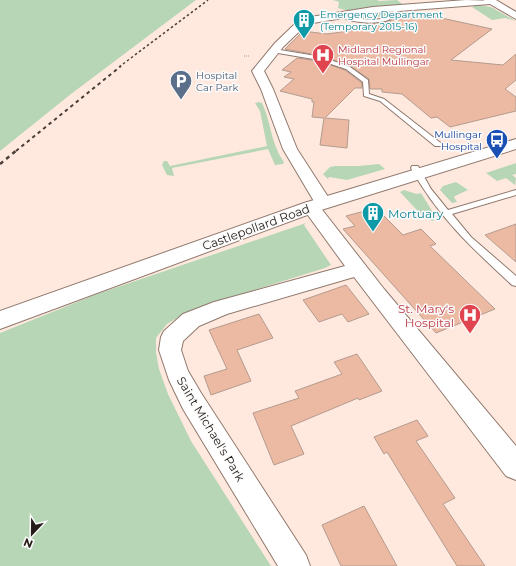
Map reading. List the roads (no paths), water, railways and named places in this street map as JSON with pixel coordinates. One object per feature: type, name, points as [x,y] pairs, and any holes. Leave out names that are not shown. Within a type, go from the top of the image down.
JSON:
[{"type":"main road","points":[[491,1],[516,12]]},
{"type":"main road","points":[[491,1],[516,16]]},
{"type":"main road","points":[[416,171],[516,137]]},
{"type":"main road","name":"Castlepollard Road","points":[[0,320],[266,223],[318,202],[416,171],[516,144]]},
{"type":"street","points":[[491,1],[392,8],[304,21],[274,51],[258,70],[267,89],[290,150],[318,202],[359,269],[376,294],[516,467]]},
{"type":"street","name":"Saint Michael's Park","points":[[295,566],[192,400],[177,373],[170,350],[172,337],[190,320],[221,308],[359,269]]},
{"type":"lane","points":[[274,51],[320,58],[348,68],[366,81],[366,94],[382,100],[438,144]]},
{"type":"lane","points":[[416,171],[427,190],[468,239],[516,282]]},
{"type":"lane","points":[[446,213],[512,194],[516,200]]},
{"type":"railway","points":[[119,67],[208,0]]},
{"type":"railway","points":[[16,151],[121,66]]},
{"type":"railway","points":[[0,164],[17,150]]},
{"type":"place","name":"Emergency Department (Temporary 2015-16)","points":[[304,40]]},
{"type":"place","name":"Midland Regional Hospital Mullingar","points":[[323,74]]},
{"type":"place","name":"Hospital Car Park","points":[[181,100]]},
{"type":"place","name":"Mullingar Hospital","points":[[497,160]]},
{"type":"place","name":"Mortuary","points":[[373,232]]},
{"type":"place","name":"St. Mary's Hospital","points":[[470,334]]}]
